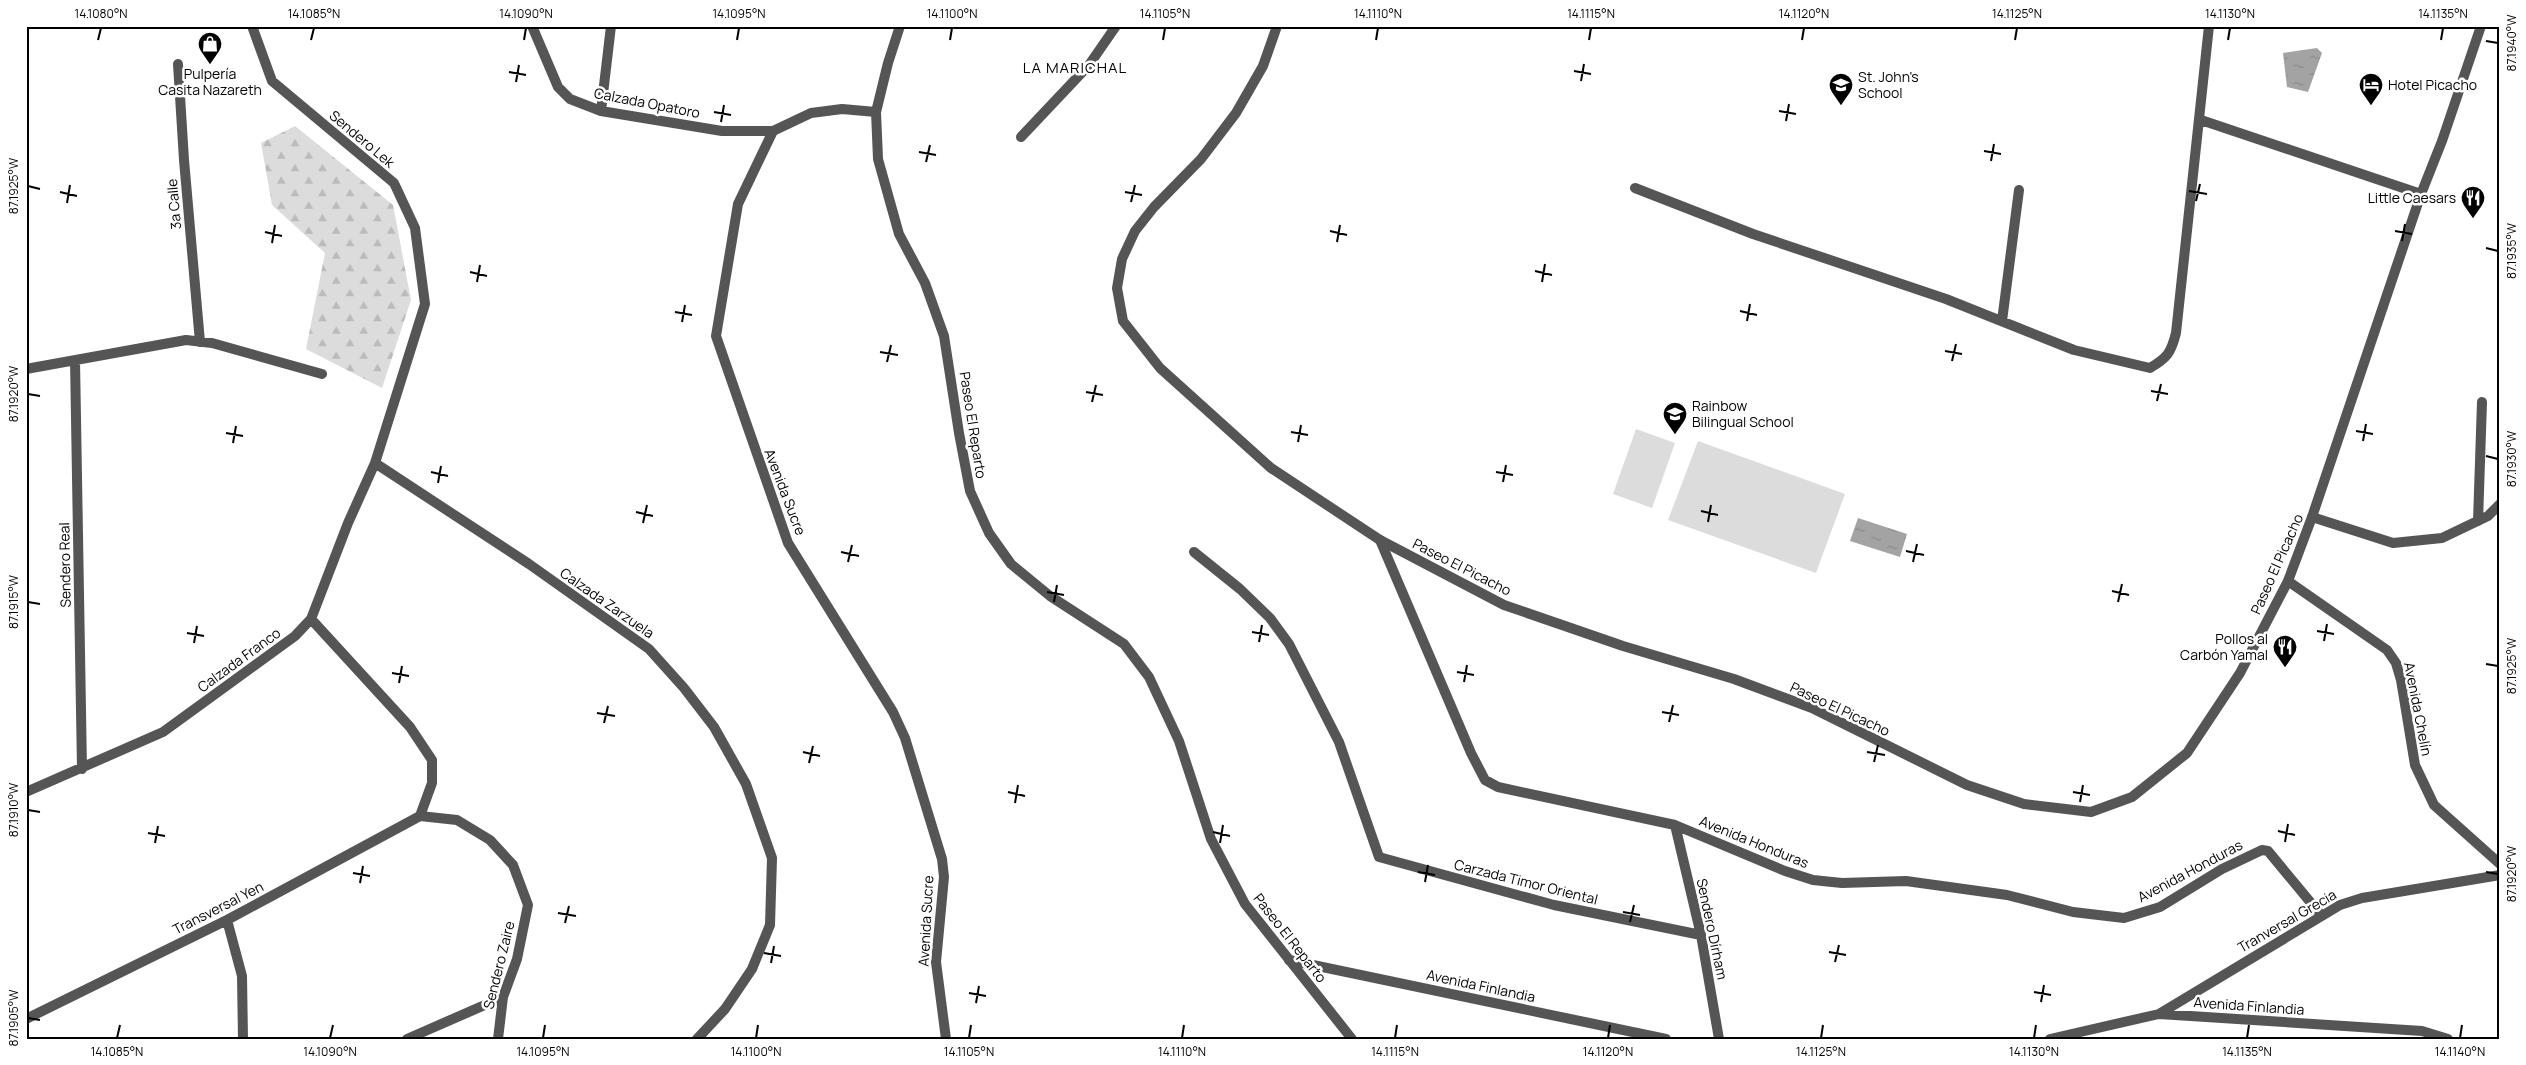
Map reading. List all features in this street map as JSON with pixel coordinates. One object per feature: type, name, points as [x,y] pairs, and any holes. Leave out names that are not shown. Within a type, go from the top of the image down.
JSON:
[{"type":"street","name":"Sendero Lek","points":[[252,26],[272,81],[394,183],[415,228],[426,304],[375,463]]},
{"type":"street","name":"Calzada Opatoro","points":[[532,26],[558,87],[570,100],[601,111],[722,131],[773,131]]},
{"type":"street","points":[[601,111],[611,26]]},
{"type":"street","name":"Paseo El Reparto","points":[[900,26],[888,63],[876,112],[878,159],[899,234],[925,283],[944,336],[970,491],[989,533],[1011,564],[1050,596],[1124,644],[1149,677],[1179,741],[1211,839],[1245,904],[1352,1039]]},
{"type":"street","points":[[1021,137],[1090,65],[1116,26]]},
{"type":"street","name":"Paseo El Picacho","points":[[1277,26],[1264,66],[1236,113],[1201,159],[1154,207],[1135,231],[1122,259],[1117,288],[1123,321],[1160,368],[1271,468],[1380,540],[1504,604],[1623,646],[1734,680],[1812,708],[1967,785],[2024,804],[2091,812],[2132,797],[2187,753],[2240,673],[2288,581],[2312,517],[2421,194],[2442,141],[2481,26]]},
{"type":"street","points":[[1635,188],[1753,234],[1862,269],[2074,350],[2150,368],[2165,360],[2173,347],[2176,333],[2210,26]]},
{"type":"street","name":"3a Calle","points":[[178,64],[184,160],[200,342]]},
{"type":"street","points":[[773,131],[811,113],[842,109],[876,112]]},
{"type":"street","points":[[2201,120],[2421,194]]},
{"type":"street","name":"Avenida Sucre","points":[[773,131],[738,204],[716,336],[788,543],[893,712],[904,738],[942,859],[944,877],[936,962],[946,1039]]},
{"type":"street","points":[[2002,321],[2019,190]]},
{"type":"street","points":[[28,367],[186,340],[212,343],[322,374]]},
{"type":"street","name":"Sendero Real","points":[[75,360],[82,769]]},
{"type":"street","points":[[2478,521],[2482,402]]},
{"type":"street","name":"Calzada Franco","points":[[26,792],[163,732],[295,636],[311,619],[348,523],[375,463]]},
{"type":"street","name":"Calzada Zarzuela","points":[[375,463],[529,564],[649,649],[684,688],[714,727],[746,784],[772,858],[770,925],[752,969],[725,1009],[697,1039]]},
{"type":"street","points":[[2312,517],[2393,543],[2442,538],[2488,516],[2500,504]]},
{"type":"street","name":"Avenida Honduras","points":[[1380,540],[1485,780],[1498,787],[1675,825],[1785,871],[1813,880],[1906,882],[2007,895],[2072,912],[2124,918],[2160,906],[2222,869],[2262,850],[2268,851],[2321,915]]},
{"type":"street","name":"Carzada Timor Oriental","points":[[1194,552],[1240,589],[1270,618],[1290,644],[1339,742],[1379,857],[1554,905],[1700,935]]},
{"type":"street","name":"Avenida Chelín","points":[[2288,581],[2387,650],[2392,656],[2403,688],[2415,765],[2434,805],[2500,864]]},
{"type":"street","points":[[311,619],[410,727],[432,760],[432,783],[420,816]]},
{"type":"street","name":"Transversal Yen","points":[[26,1019],[227,920],[420,816]]},
{"type":"street","name":"Sendero Zaire","points":[[420,816],[457,820],[490,840],[513,865],[528,905],[517,959],[503,997],[498,1039]]},
{"type":"street","name":"Sendero Dírham","points":[[1675,825],[1700,935],[1719,1039]]},
{"type":"street","name":"Tranversal Grecia","points":[[2159,1014],[2321,915],[2362,898],[2500,875]]},
{"type":"street","points":[[227,920],[242,976],[243,1039]]},
{"type":"street","name":"Avenida Finlandia","points":[[1289,960],[1666,1039]]},
{"type":"street","points":[[407,1039],[503,997]]},
{"type":"street","name":"Avenida Finlandia","points":[[2050,1039],[2159,1014],[2422,1031],[2448,1039]]},
{"type":"green space","points":[[295,126],[393,205],[411,300],[382,388],[306,349],[325,253],[272,205],[261,143]]},
{"type":"green space","points":[[1636,429],[1675,443],[1652,508],[1613,494]]},
{"type":"green space","points":[[1698,441],[1845,494],[1816,573],[1668,520]]},
{"type":"water","points":[[2317,48],[2322,53],[2308,92],[2287,87],[2283,53]]},
{"type":"water","points":[[1858,518],[1907,534],[1900,557],[1850,541]]},
{"type":"place","name":"Pulpería Casita Nazareth","points":[[210,65]]},
{"type":"place","name":"St. John's School","points":[[1841,106]]},
{"type":"place","name":"Hotel Picacho","points":[[2371,106]]},
{"type":"place","name":"Little Caesars","points":[[2473,219]]},
{"type":"place","name":"Rainbow Bilingual School","points":[[1675,435]]},
{"type":"place","name":"Pollos al Carbón Yamal","points":[[2285,668]]},
{"type":"district","name":"LA MARICHAL","points":[[1075,68]]}]
